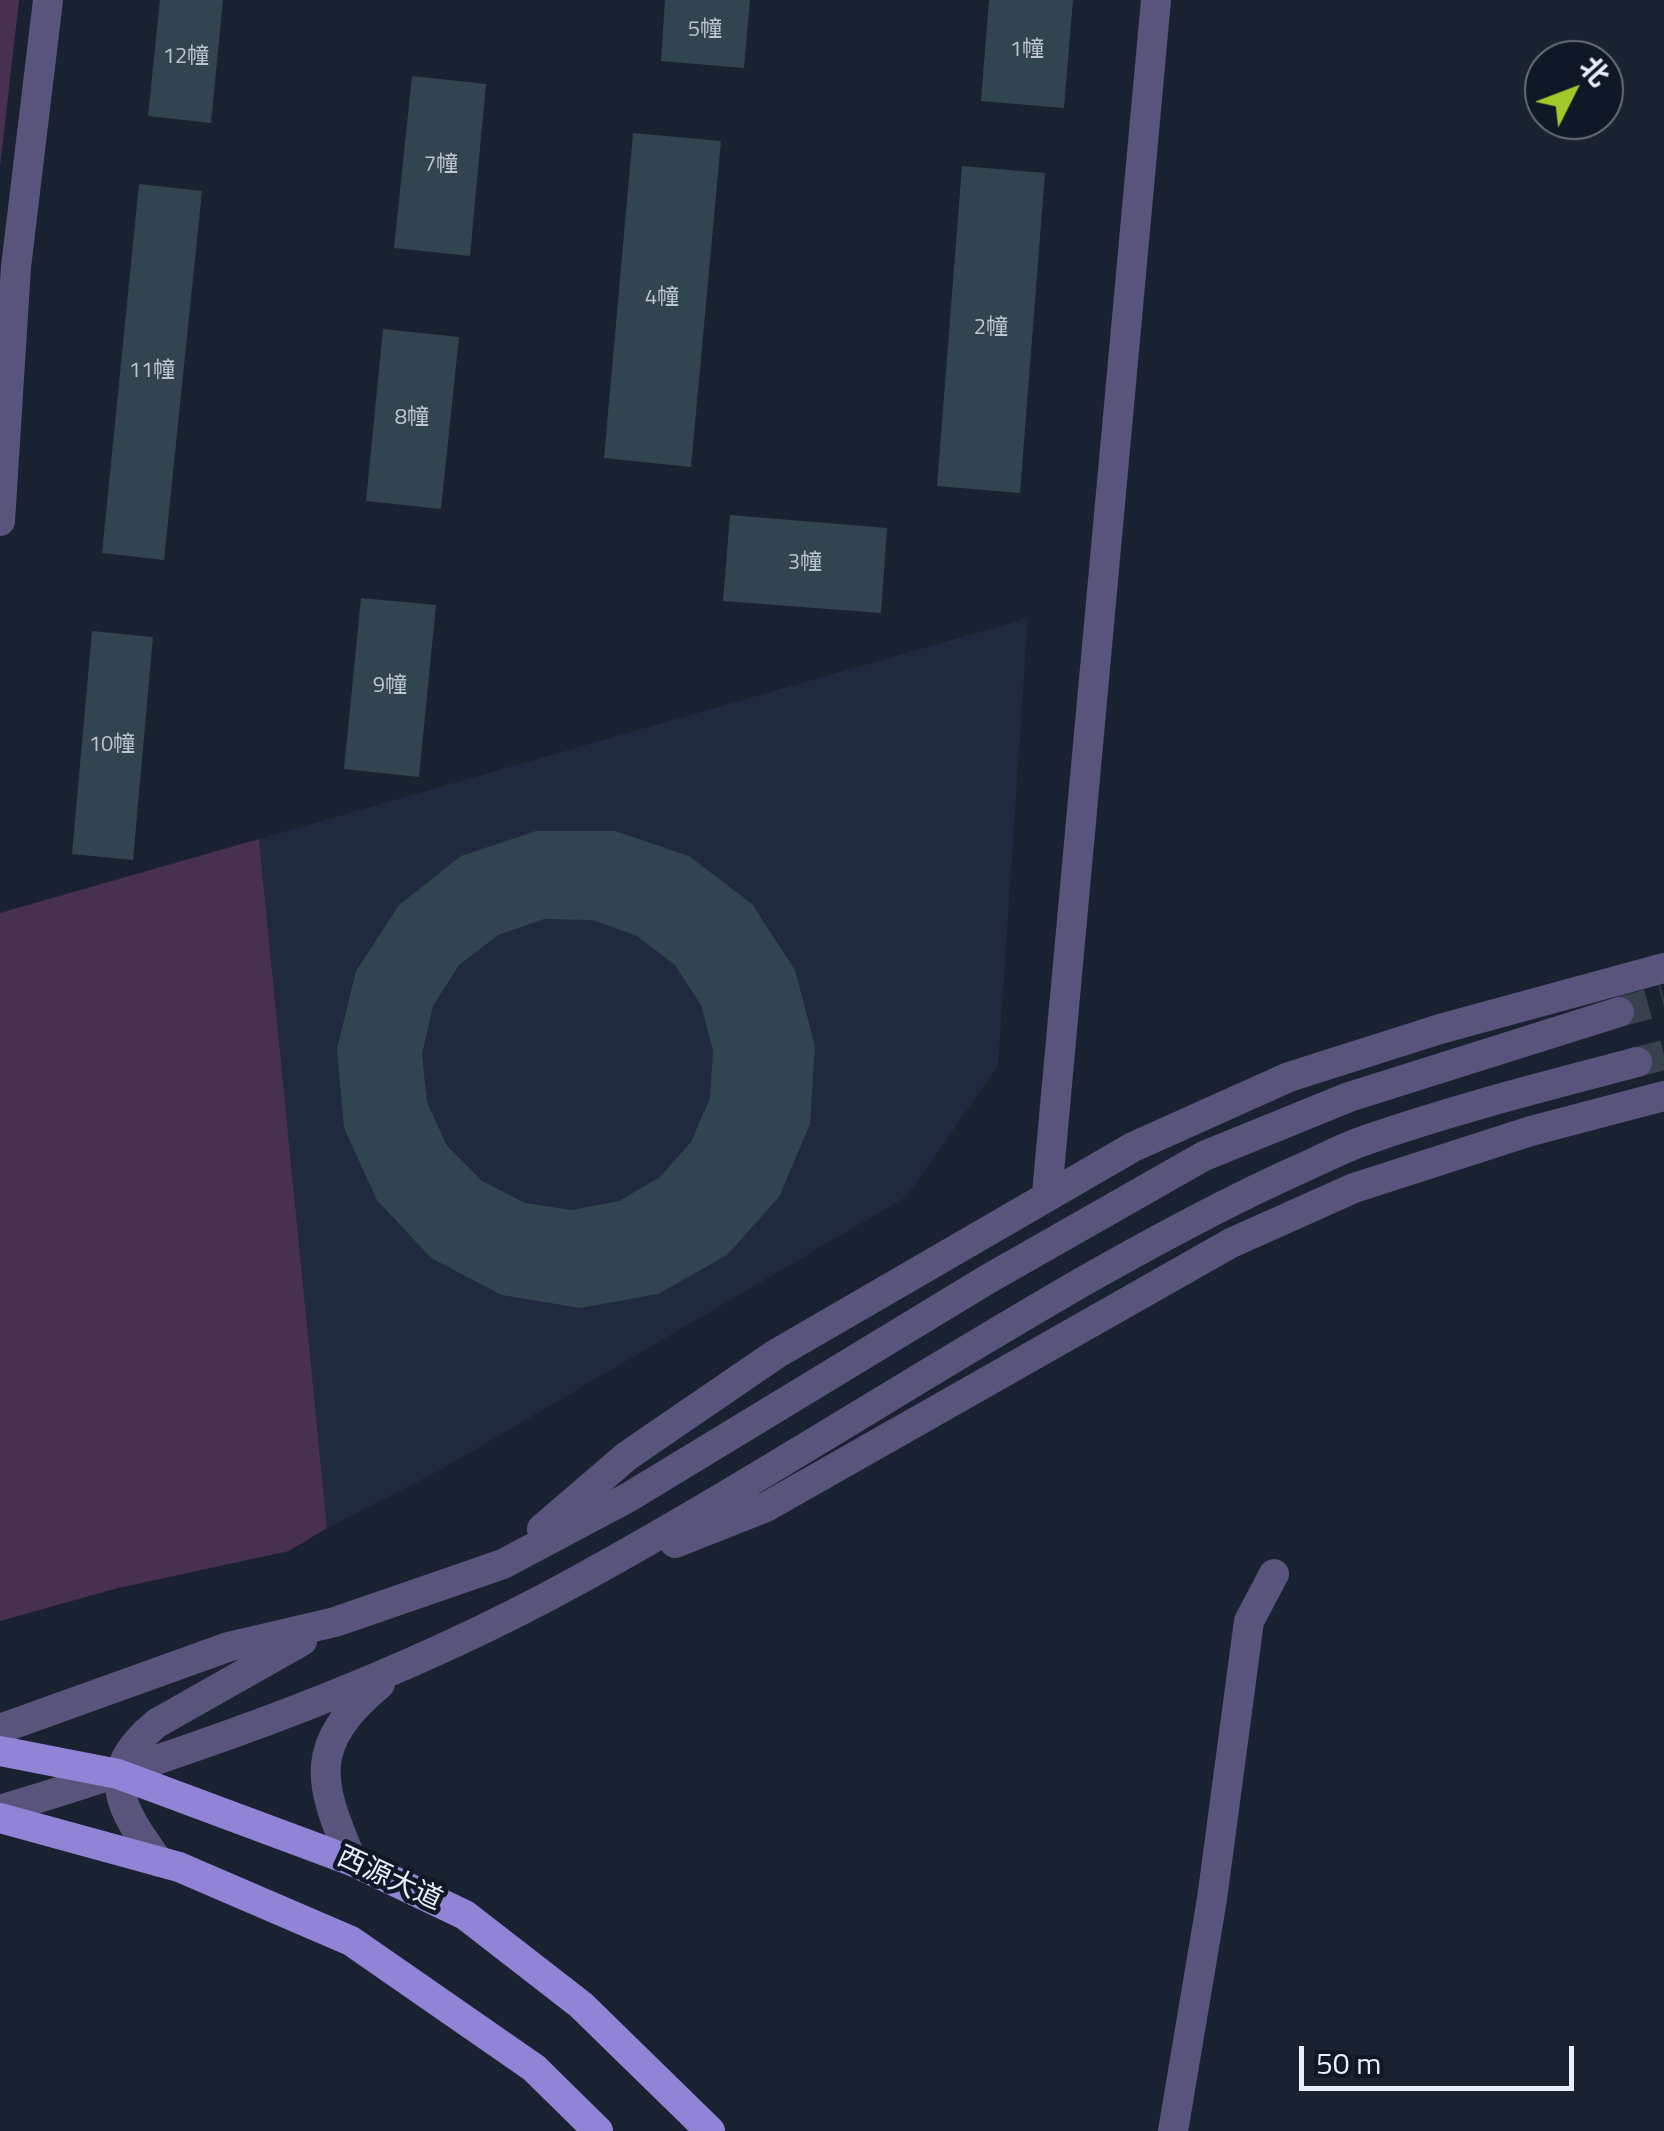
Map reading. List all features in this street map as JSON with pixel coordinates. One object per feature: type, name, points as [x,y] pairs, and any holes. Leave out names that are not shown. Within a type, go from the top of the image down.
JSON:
[{"type":"main road","name":"西源大道","points":[[0,1750],[118,1774],[352,1861],[465,1915],[581,2005],[710,2131]]},
{"type":"main road","points":[[0,1818],[179,1867],[351,1942],[534,2068],[598,2131]]},
{"type":"street","points":[[0,521],[16,267],[48,0]]},
{"type":"street","points":[[1047,1194],[1156,0]]},
{"type":"street","points":[[503,1564],[627,1456],[761,1364],[1047,1194],[1134,1148],[1290,1076],[1664,968]]},
{"type":"street","points":[[0,1729],[228,1647],[335,1622],[503,1564],[629,1498],[988,1279],[1204,1156],[1350,1096],[1619,1012]]},
{"type":"street","points":[[0,1810],[118,1774],[396,1671],[579,1580],[1211,1209],[1364,1140],[1637,1062]]},
{"type":"street","points":[[579,1580],[766,1507],[1231,1242],[1354,1188],[1531,1131],[1664,1096]]},
{"type":"street","points":[[1173,2131],[1212,1900],[1248,1621],[1274,1574]]},
{"type":"street","points":[[159,1862],[121,1799],[118,1774],[138,1738],[157,1723],[335,1622]]},
{"type":"street","points":[[352,1861],[330,1810],[326,1756],[338,1726],[362,1699],[396,1671]]},
{"type":"shaded area","points":[[0,0],[19,0],[0,167]]},
{"type":"shaded area","points":[[1028,618],[998,1066],[906,1197],[442,1469],[327,1528],[259,839]]},
{"type":"shaded area","points":[[259,839],[327,1528],[289,1551],[118,1588],[0,1621],[0,913]]},
{"type":"building","points":[[160,0],[223,0],[211,123],[148,116]]},
{"type":"building","points":[[665,0],[750,0],[744,68],[661,61]]},
{"type":"building","points":[[989,0],[1073,0],[1064,108],[981,101]]},
{"type":"building","points":[[412,76],[486,84],[470,256],[394,248]]},
{"type":"building","points":[[633,133],[721,141],[691,467],[604,458]]},
{"type":"building","points":[[962,166],[1045,173],[1020,493],[937,486]]},
{"type":"building","points":[[139,184],[202,191],[164,560],[102,553]]},
{"type":"building","points":[[383,329],[459,337],[441,509],[366,501]]},
{"type":"building","points":[[730,515],[887,528],[881,613],[723,601]]},
{"type":"building","points":[[361,598],[436,605],[419,777],[344,769]]},
{"type":"building","points":[[92,631],[153,637],[133,860],[72,854]]},
{"type":"building","points":[[536,831],[615,831],[689,856],[752,904],[795,970],[815,1046],[810,1124],[779,1197],[727,1255],[658,1294],[580,1308],[502,1295],[431,1258],[377,1200],[344,1128],[337,1049],[356,971],[399,905],[461,856]],"holes":[[[544,919],[593,920],[637,936],[675,965],[701,1005],[713,1051],[710,1098],[691,1142],[660,1177],[619,1201],[572,1210],[525,1203],[482,1181],[447,1146],[427,1102],[422,1054],[433,1006],[459,965],[498,935]]]},
{"type":"tunnel","points":[[1619,1012],[1664,1000]]},
{"type":"tunnel","points":[[1637,1062],[1664,1055]]}]
